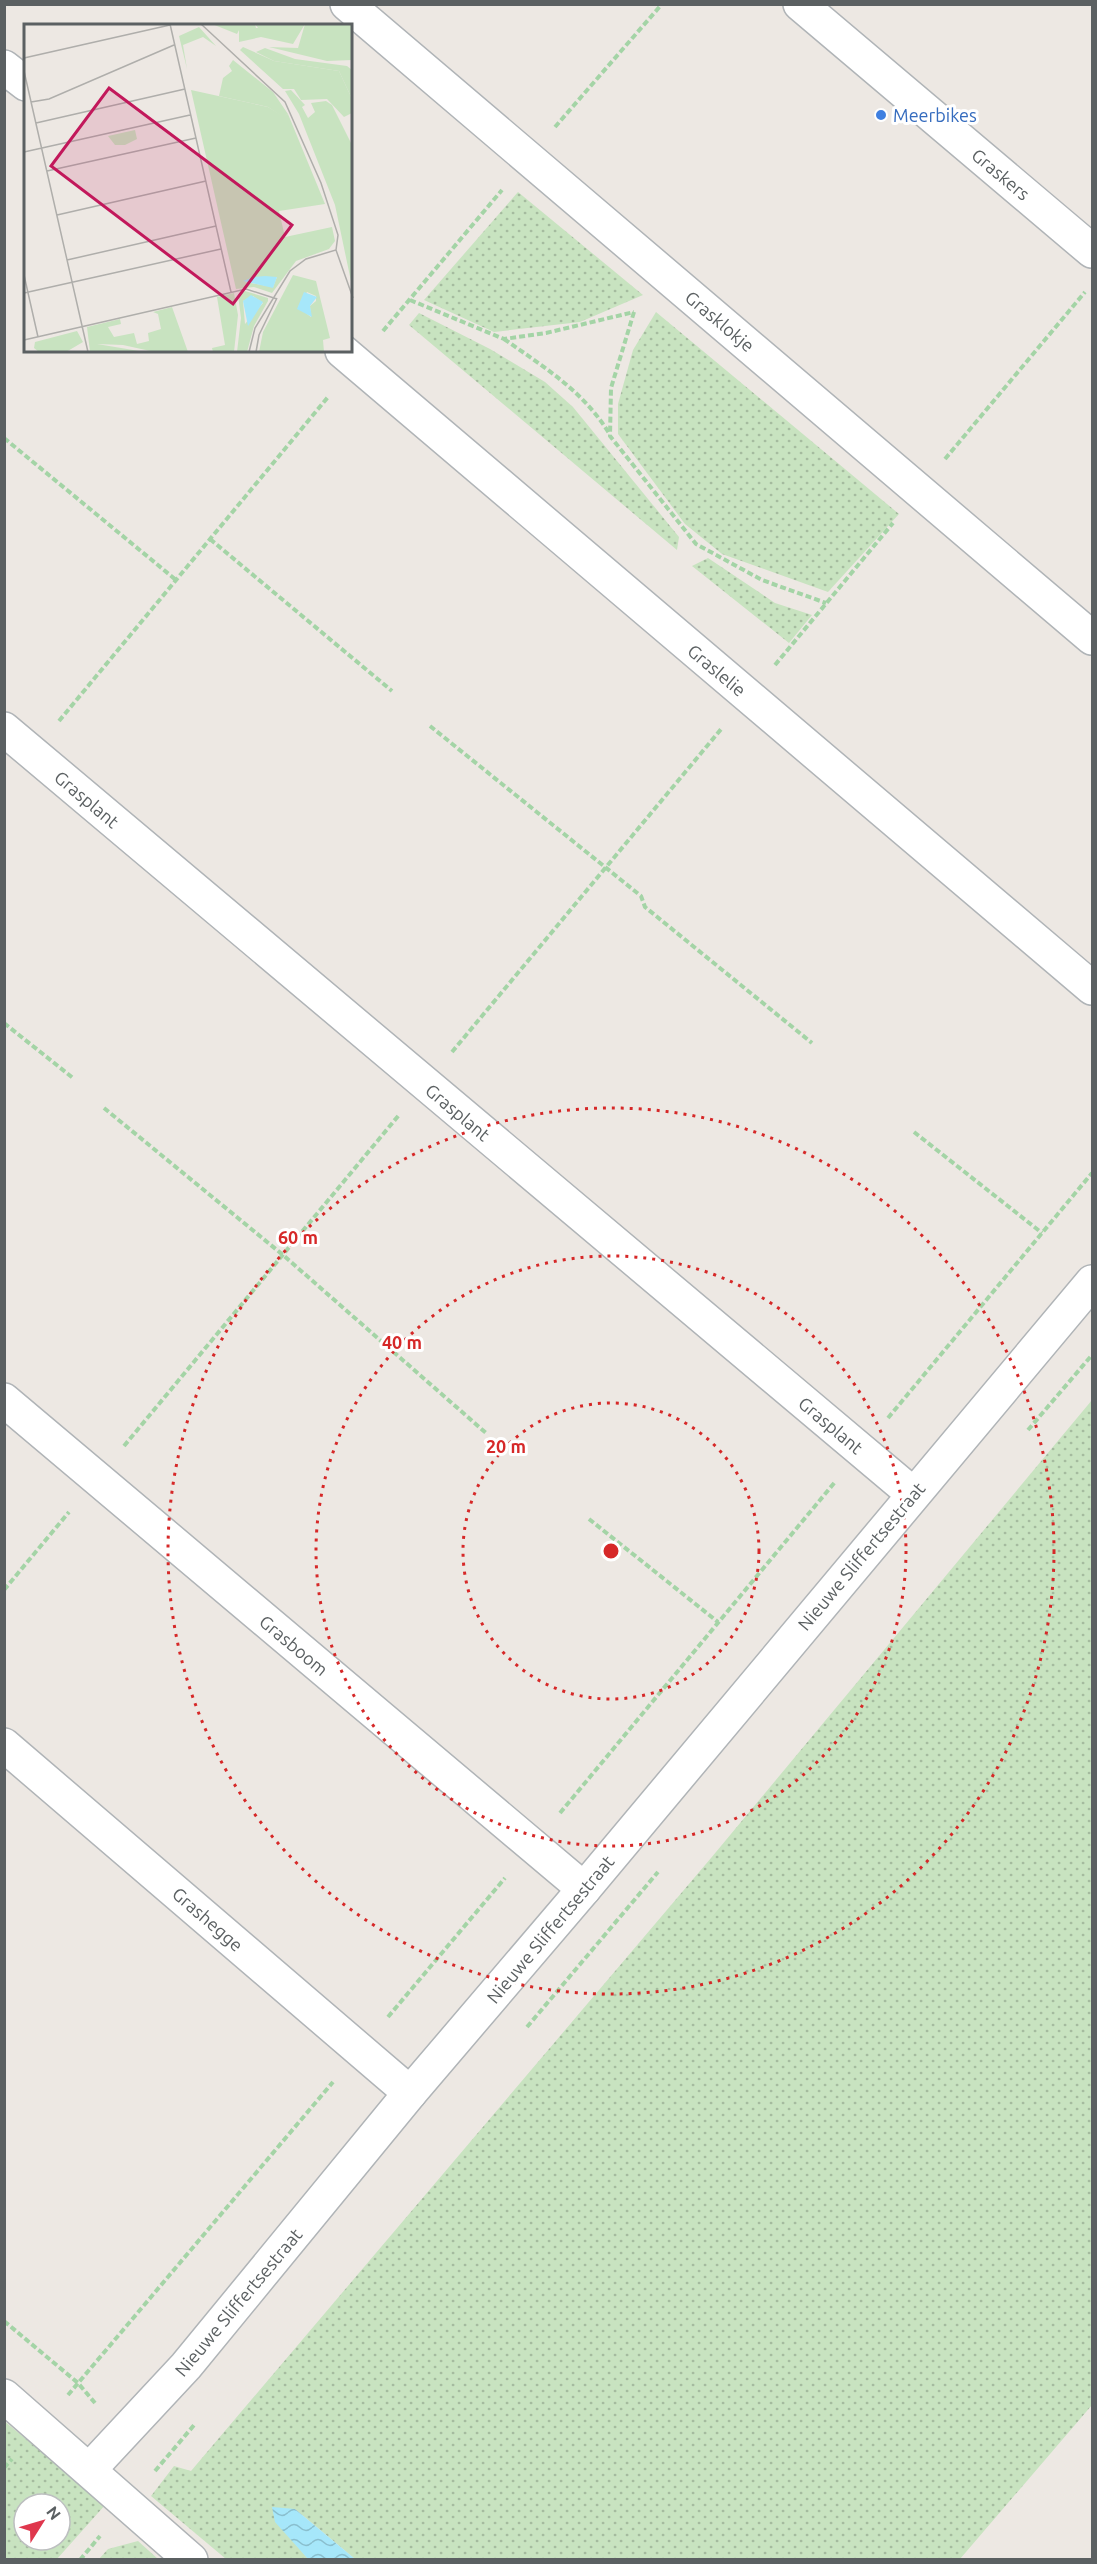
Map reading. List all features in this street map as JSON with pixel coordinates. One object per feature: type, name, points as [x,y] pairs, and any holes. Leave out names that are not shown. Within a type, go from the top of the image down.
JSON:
[{"type":"street","name":"Grasklokje","points":[[346,4],[1092,638]]},
{"type":"street","name":"Graskers","points":[[800,4],[1092,251]]},
{"type":"street","points":[[4,67],[24,82]]},
{"type":"street","name":"Graslelie","points":[[349,357],[1092,988]]},
{"type":"street","name":"Grasplant","points":[[4,729],[913,1494]]},
{"type":"street","name":"Nieuwe Sliffertsestraat","points":[[90,2469],[186,2366],[410,2093],[584,1889],[1092,1282]]},
{"type":"street","name":"Grasboom","points":[[4,1400],[584,1889]]},
{"type":"street","name":"Grashegge","points":[[4,1745],[410,2093]]},
{"type":"street","points":[[4,2396],[191,2559]]},
{"type":"path","points":[[504,339],[546,333],[634,312],[671,280]]},
{"type":"path","points":[[4,1590],[1092,283]]},
{"type":"path","points":[[410,300],[504,339],[563,380],[596,412],[610,436],[696,544],[762,580],[826,603]]},
{"type":"path","points":[[610,436],[610,388],[634,312]]},
{"type":"path","points":[[32,752],[210,539],[349,357]]},
{"type":"path","points":[[4,438],[176,580]]},
{"type":"path","points":[[210,539],[392,691]]},
{"type":"path","points":[[430,726],[641,896],[645,908],[812,1043]]},
{"type":"path","points":[[4,1023],[73,1078]]},
{"type":"path","points":[[104,1108],[283,1255],[486,1433]]},
{"type":"path","points":[[914,1132],[1042,1233]]},
{"type":"path","points":[[41,2426],[532,1846],[1092,1173]]},
{"type":"path","points":[[589,1519],[718,1622]]},
{"type":"path","points":[[4,2322],[78,2383],[122,2434]]},
{"type":"green space","points":[[518,192],[643,295],[580,322],[494,332],[424,300]]},
{"type":"green space","points":[[656,312],[899,514],[828,592],[722,554],[685,524],[618,434],[618,404],[633,350]]},
{"type":"green space","points":[[419,313],[490,349],[545,382],[573,407],[679,537],[677,550],[409,325]]},
{"type":"green space","points":[[708,558],[775,603],[812,615],[789,643],[692,566]]},
{"type":"green space","points":[[1092,1400],[1092,2405],[960,2559],[355,2559],[295,2509],[294,2542],[308,2559],[226,2559],[151,2496],[174,2466],[191,2471],[711,1858]]},
{"type":"green space","points":[[4,2421],[106,2504],[72,2542],[72,2492],[12,2492],[12,2552],[63,2552],[57,2559],[5,2559]]},
{"type":"green space","points":[[138,2541],[158,2559],[99,2559],[108,2549]]},
{"type":"water","points":[[272,2507],[295,2509],[355,2559],[308,2559],[275,2522]]},
{"type":"place","name":"Meerbikes","points":[[881,115]]}]
